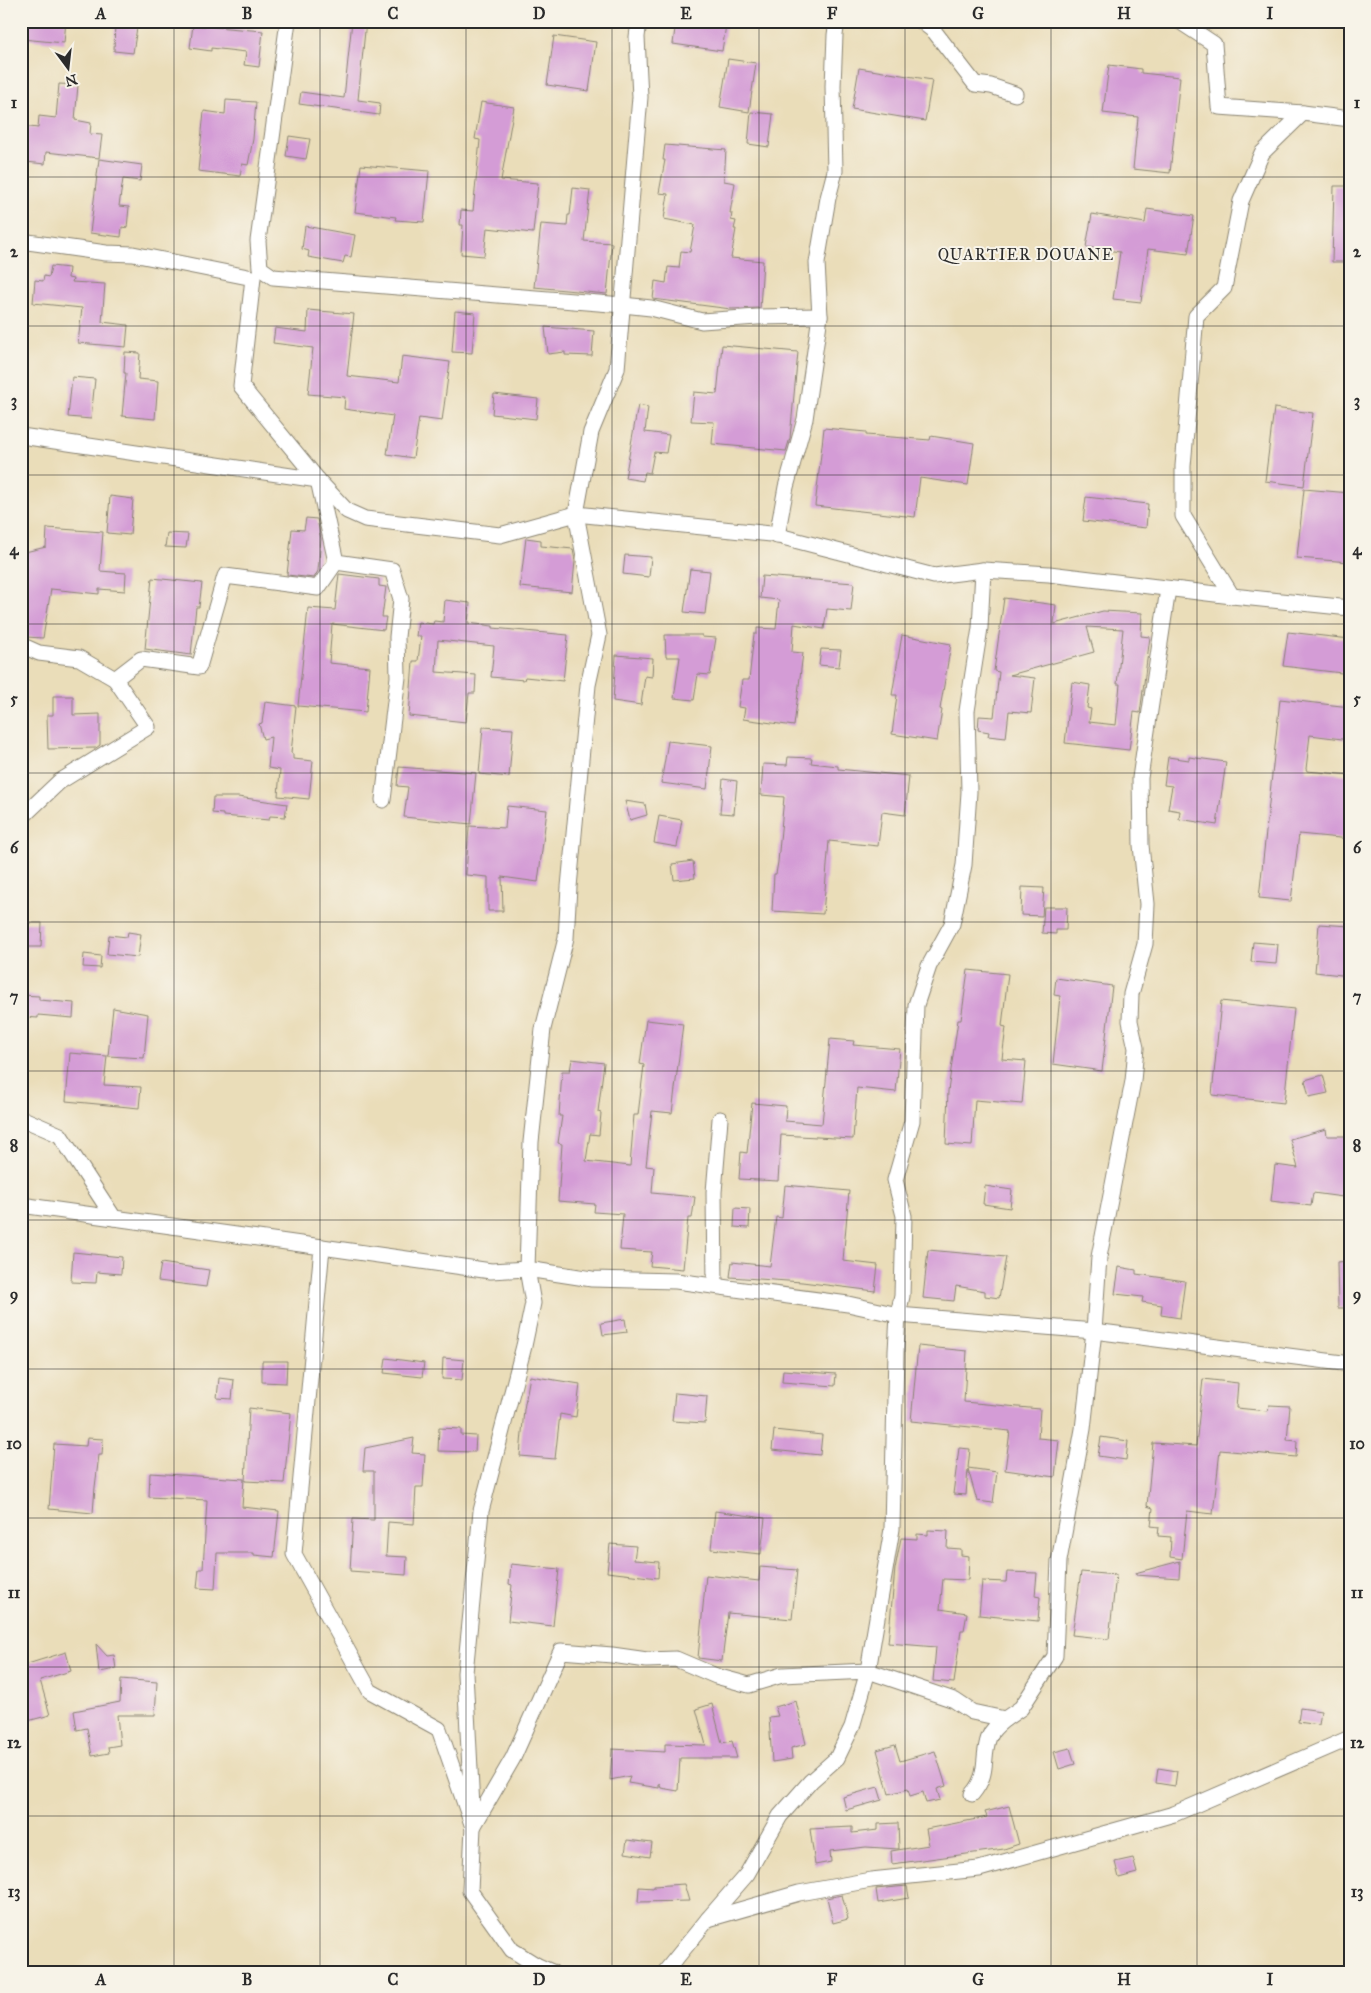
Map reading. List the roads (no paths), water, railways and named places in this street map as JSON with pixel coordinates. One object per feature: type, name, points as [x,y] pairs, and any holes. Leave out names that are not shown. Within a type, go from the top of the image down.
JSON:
[{"type":"street","points":[[288,21],[258,241],[260,268],[273,277],[623,305],[651,308],[702,321],[757,317],[820,316]]},
{"type":"street","points":[[552,1972],[535,1968],[512,1950],[470,1891],[473,1827],[464,1673],[481,1511],[524,1346],[532,1303],[527,1269],[531,1142],[543,1029],[566,938],[588,685],[599,635],[576,514],[591,432],[618,369],[640,97],[636,37],[639,21]]},
{"type":"street","points":[[777,536],[786,486],[805,419],[820,316],[817,262],[828,198],[835,171],[833,86],[834,35],[837,21]]},
{"type":"street","points":[[921,21],[934,31],[976,84],[1015,94]]},
{"type":"street","points":[[1179,21],[1214,44],[1219,107],[1303,113],[1350,119]]},
{"type":"street","points":[[1232,596],[1183,516],[1183,466],[1196,316],[1224,288],[1241,201],[1262,153],[1303,113]]},
{"type":"street","points":[[21,241],[133,254],[253,278],[241,386],[318,480],[346,511],[365,519],[500,535],[576,514],[777,536],[934,576],[983,570],[1049,574],[1168,589],[1350,608]]},
{"type":"street","points":[[21,436],[318,480]]},
{"type":"street","points":[[115,679],[141,659],[199,667],[225,576],[318,588],[336,562],[318,480]]},
{"type":"street","points":[[336,562],[392,570],[401,599],[397,637],[398,677],[383,800]]},
{"type":"street","points":[[664,1972],[747,1874],[780,1816],[811,1781],[837,1758],[852,1727],[868,1671],[892,1528],[896,1351],[898,1315],[902,1296],[904,1216],[895,1180],[912,1121],[916,1006],[929,966],[952,924],[964,865],[969,792],[967,711],[980,628],[983,570]]},
{"type":"street","points":[[972,1794],[981,1784],[989,1736],[996,1726],[1021,1708],[1055,1656],[1059,1561],[1083,1429],[1094,1330],[1099,1257],[1114,1184],[1136,1048],[1130,1021],[1131,994],[1145,944],[1147,904],[1141,845],[1140,778],[1168,589]]},
{"type":"street","points":[[21,645],[39,652],[79,658],[115,679],[148,728],[59,782],[21,818]]},
{"type":"street","points":[[21,1118],[60,1135],[114,1218]]},
{"type":"street","points":[[715,1285],[714,1192],[720,1119]]},
{"type":"street","points":[[21,1205],[491,1271],[527,1269],[592,1279],[676,1281],[715,1285],[807,1300],[848,1304],[898,1315],[1094,1330],[1350,1364]]},
{"type":"street","points":[[322,1247],[294,1554],[370,1691],[439,1729],[473,1827]]},
{"type":"street","points":[[473,1827],[513,1758],[561,1651],[647,1660],[676,1659],[716,1676],[749,1685],[782,1675],[868,1671],[954,1700],[972,1712],[1005,1719]]},
{"type":"street","points":[[708,1919],[799,1893],[871,1880],[980,1869],[1174,1814],[1350,1738]]},
{"type":"district","name":"QUARTIER DOUANE","points":[[1026,254]]}]
